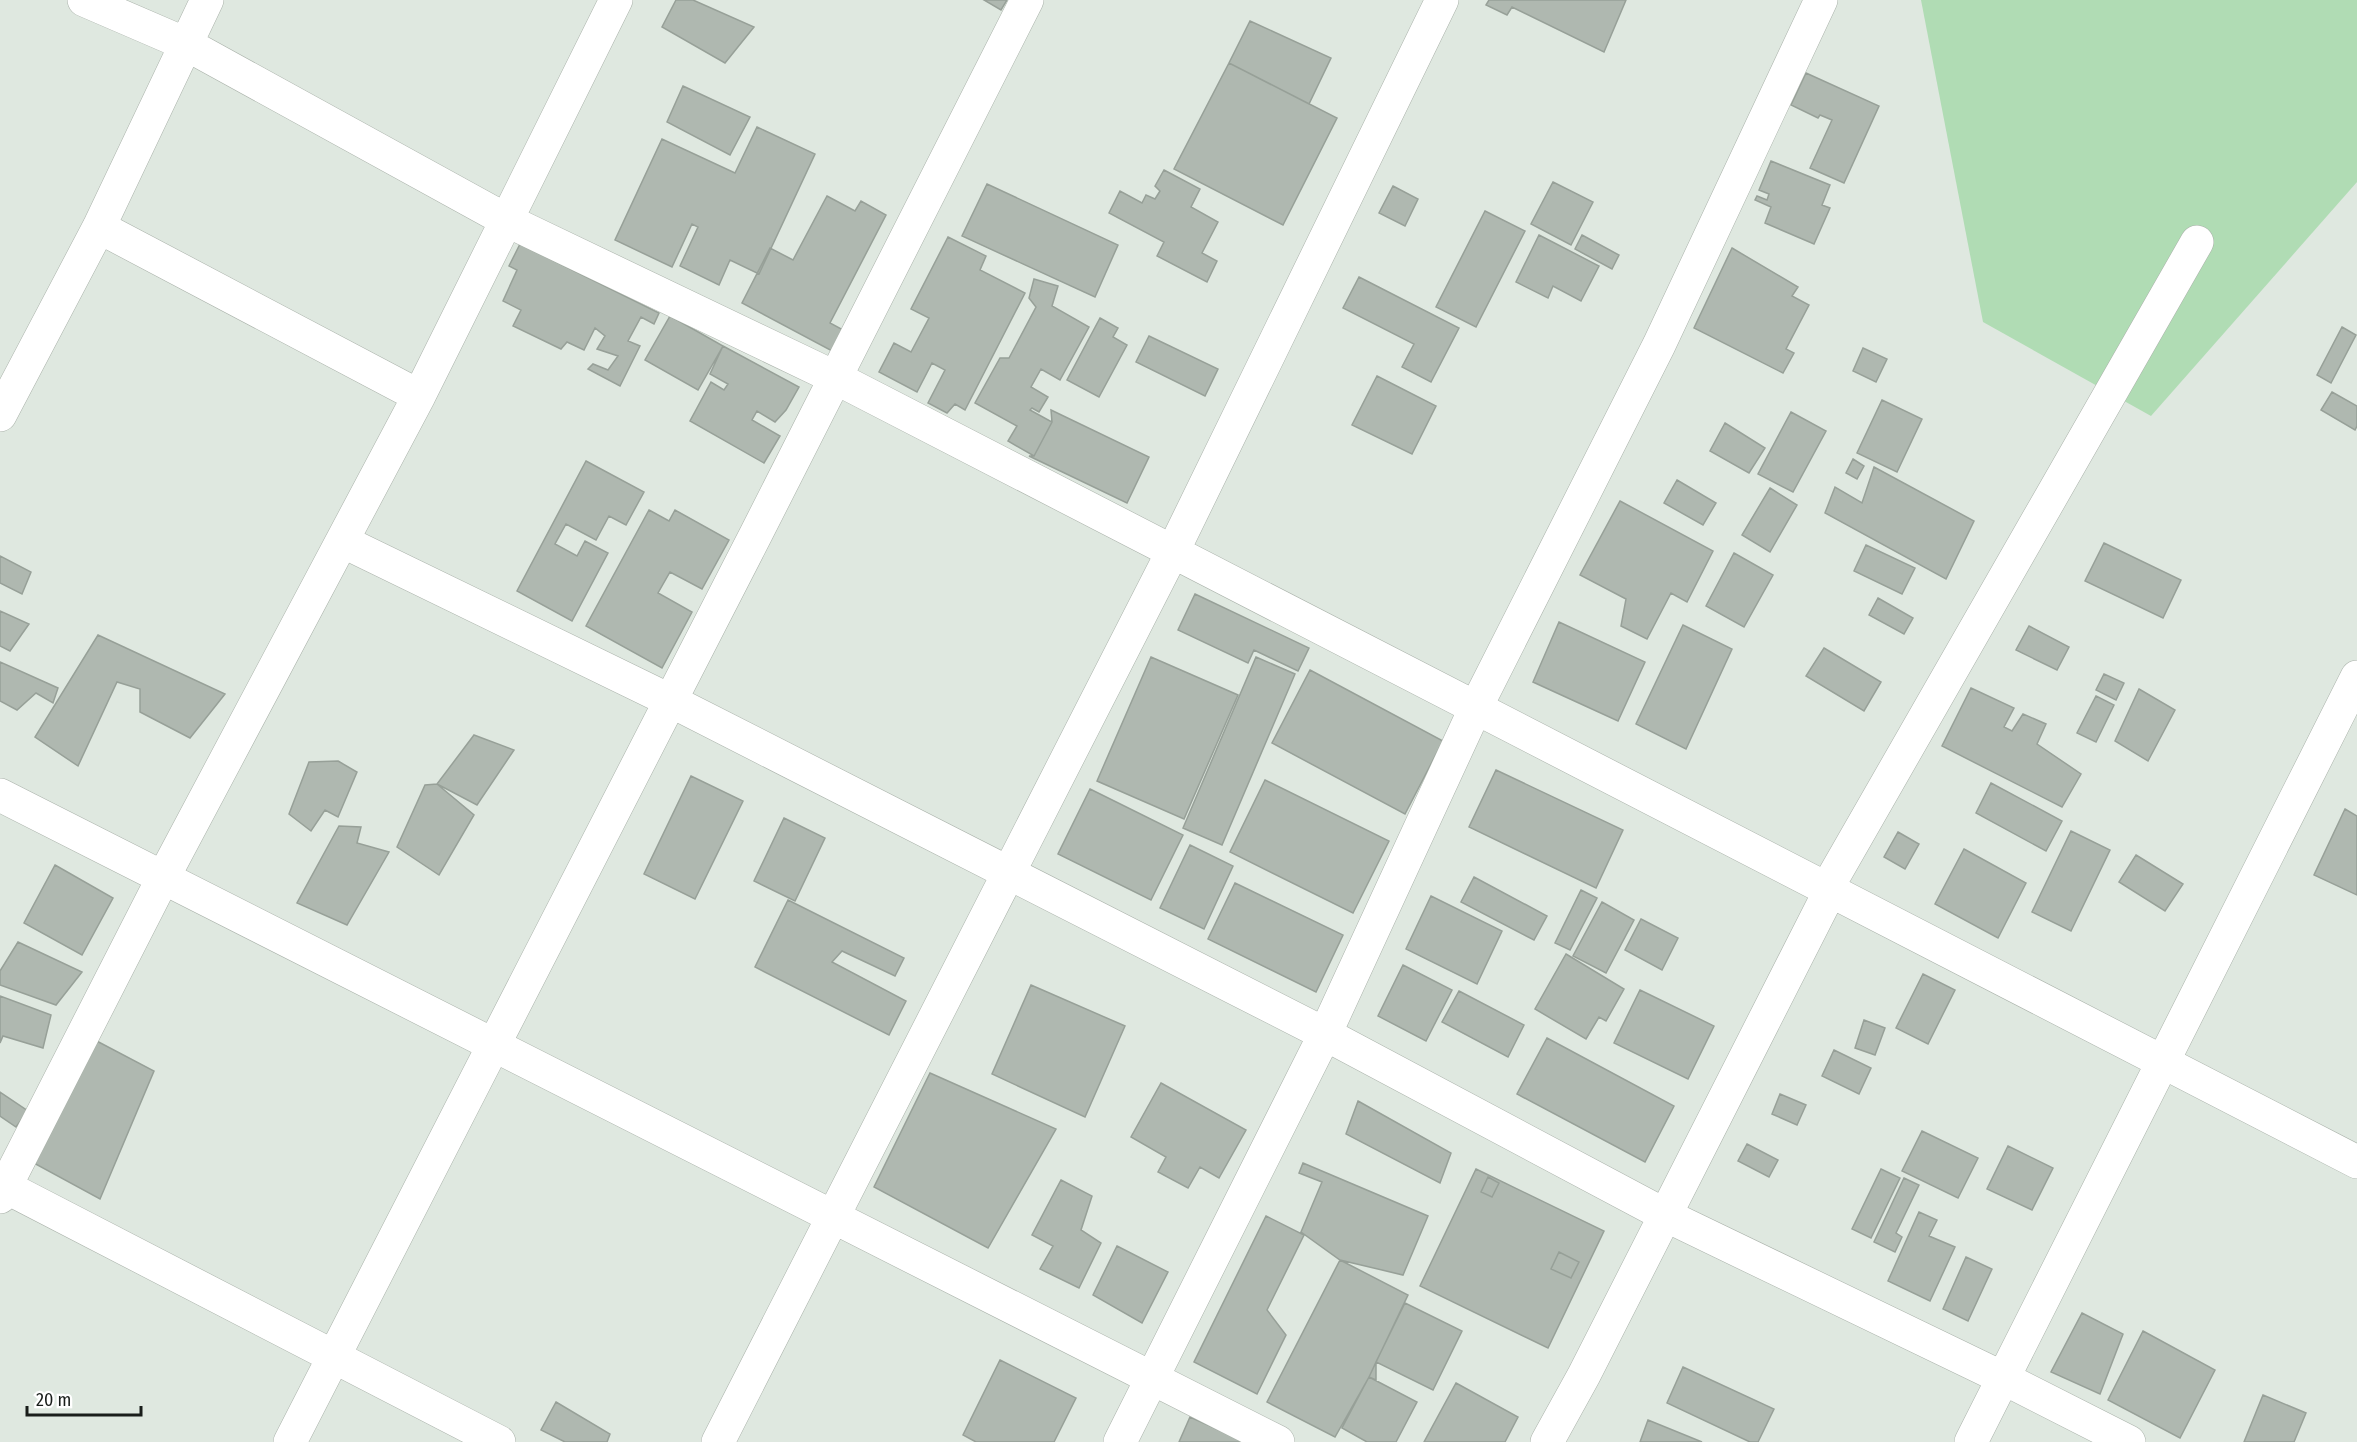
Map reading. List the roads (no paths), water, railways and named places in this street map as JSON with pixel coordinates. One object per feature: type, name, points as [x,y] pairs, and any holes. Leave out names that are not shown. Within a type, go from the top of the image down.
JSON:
[{"type":"street","points":[[84,0],[186,44],[508,221],[834,377],[2357,1162]]},
{"type":"street","points":[[0,414],[10,370],[99,227],[207,0]]},
{"type":"street","points":[[499,1442],[2,1189],[163,878],[419,396],[616,0]]},
{"type":"street","points":[[290,1442],[1027,0]]},
{"type":"street","points":[[718,1442],[1173,551],[1442,0]]},
{"type":"street","points":[[1120,1442],[1325,1034],[1476,707],[1659,345],[1821,0]]},
{"type":"street","points":[[99,227],[419,396]]},
{"type":"street","points":[[1547,1442],[1584,1375],[1829,889],[2197,242]]},
{"type":"street","points":[[342,541],[669,700],[1325,1034],[1665,1215],[2003,1378],[2129,1442]]},
{"type":"street","points":[[1971,1442],[2357,677]]},
{"type":"street","points":[[0,795],[1278,1442]]}]
